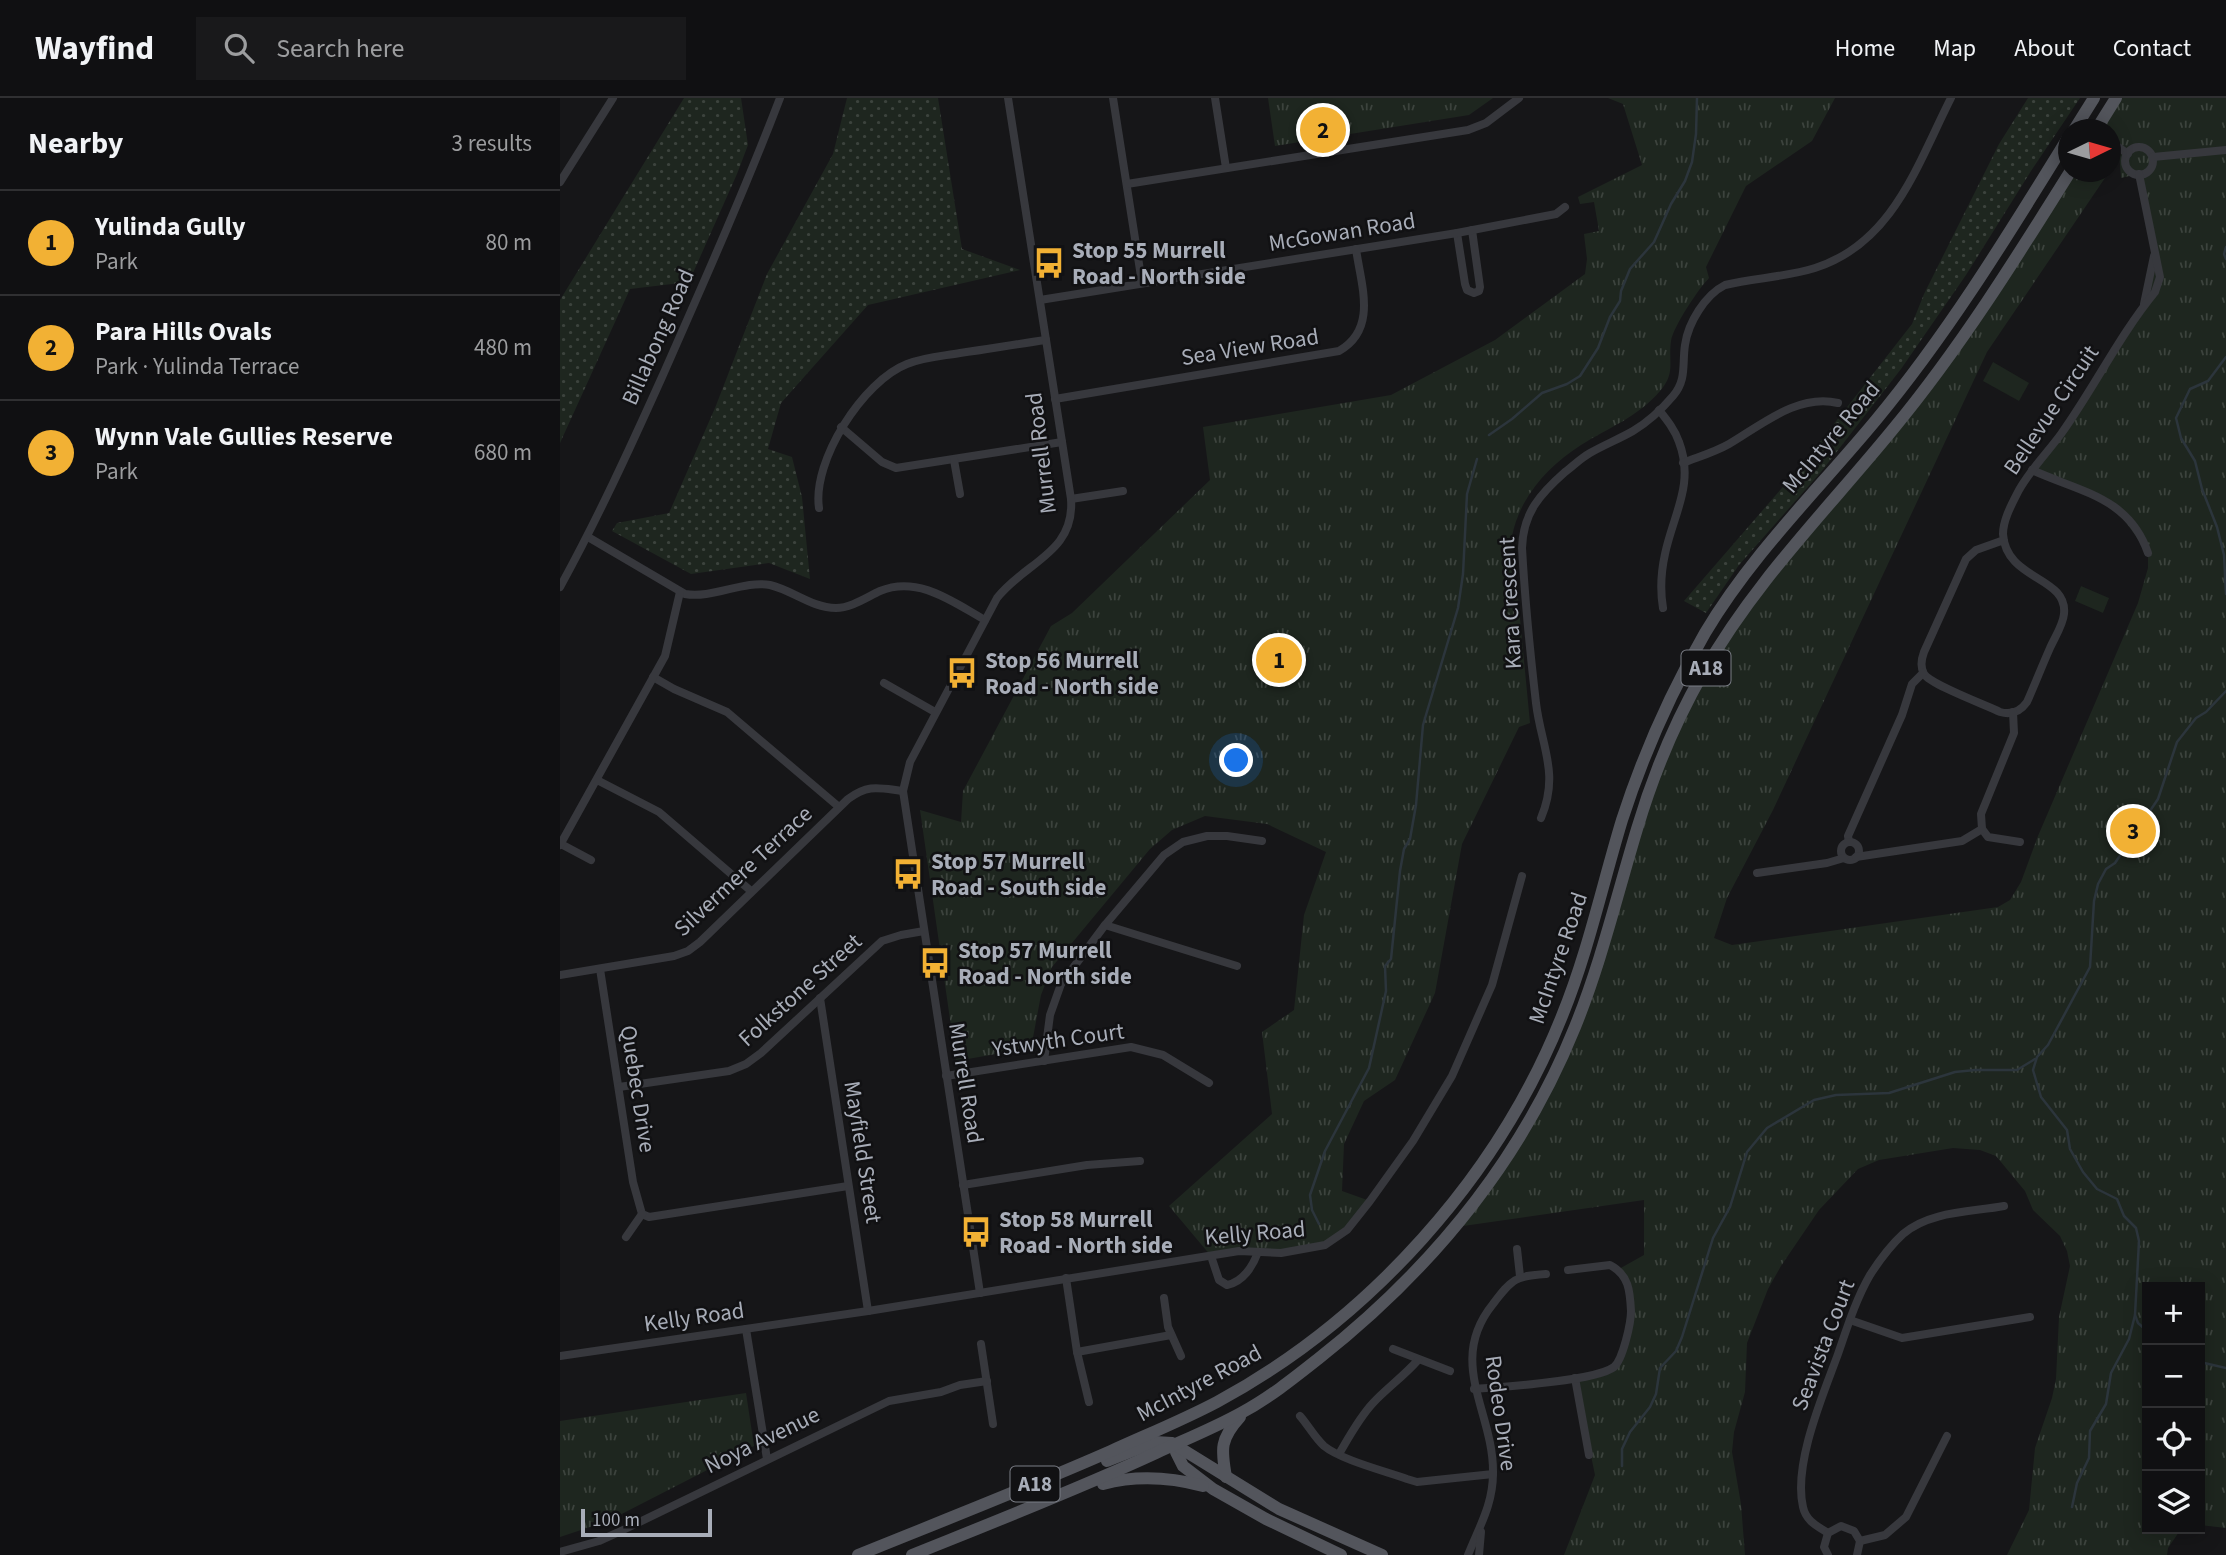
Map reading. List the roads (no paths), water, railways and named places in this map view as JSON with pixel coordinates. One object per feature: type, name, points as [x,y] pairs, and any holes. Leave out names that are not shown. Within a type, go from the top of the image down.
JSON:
[{"type":"main road","points":[[2103,119],[2116,98]]},
{"type":"main road","points":[[2093,100],[2095,119]]},
{"type":"main road","points":[[2081,119],[2093,100]]},
{"type":"main road","name":"McIntyre Road","points":[[858,1555],[1055,1476],[1209,1406],[1297,1352],[1355,1306],[1410,1253],[1473,1176],[1545,1056],[1586,953],[1622,822],[1639,773],[1656,731],[1706,631],[1757,559],[1878,417],[1944,330],[1986,271],[2058,154]]},
{"type":"main road","name":"McIntyre Road","points":[[912,1555],[1072,1492],[1247,1410],[1290,1381],[1346,1337],[1390,1297],[1444,1241],[1493,1177],[1535,1108],[1574,1029],[1601,955],[1638,826],[1660,762],[1701,676],[1742,610],[1770,572],[1893,430],[1937,371],[2003,278],[2064,182]]},
{"type":"main road","points":[[1209,1406],[1183,1431],[1175,1444],[1183,1466],[1213,1489],[1266,1519],[1341,1555]]},
{"type":"main road","points":[[1226,1477],[1222,1458],[1223,1441],[1247,1410]]},
{"type":"main road","points":[[1055,1476],[1085,1470],[1155,1442],[1175,1444],[1279,1509],[1382,1555]]},
{"type":"main road","points":[[1072,1492],[1136,1478],[1171,1479],[1213,1489]]},
{"type":"street","points":[[560,182],[613,98]]},
{"type":"street","name":"Billabong Road","points":[[560,587],[588,537],[714,258],[780,98]]},
{"type":"street","name":"Murrell Road","points":[[980,1293],[902,791],[910,762],[997,598],[1010,583],[1060,542],[1070,516],[1062,442],[1008,98]]},
{"type":"street","points":[[1113,98],[1142,283]]},
{"type":"street","points":[[1215,98],[1226,168]]},
{"type":"street","points":[[1127,184],[1475,128],[1519,98]]},
{"type":"street","name":"Kara Crescent","points":[[1541,818],[1548,801],[1549,775],[1536,702],[1522,548],[1526,522],[1540,495],[1581,458],[1634,431],[1676,393],[1684,373],[1687,335],[1710,296],[1725,285],[1823,265],[1852,250],[1871,236],[1897,203],[1951,98]]},
{"type":"street","points":[[2146,148],[2153,157],[2152,167],[2147,173],[2131,172],[2127,166],[2128,154],[2130,150],[2146,148]]},
{"type":"street","points":[[2121,149],[2128,154]]},
{"type":"street","points":[[2153,157],[2226,150]]},
{"type":"street","name":"Bellevue Circuit","points":[[2004,540],[2004,524],[2019,490],[2060,435],[2155,292],[2160,276],[2139,174]]},
{"type":"street","name":"McGowan Road","points":[[1040,300],[1457,233],[1556,214],[1565,207]]},
{"type":"street","points":[[1457,233],[1465,284],[1467,290],[1474,293],[1479,291],[1480,287],[1472,230]]},
{"type":"street","name":"Sea View Road","points":[[1055,399],[1339,351],[1354,339],[1364,319],[1356,249]]},
{"type":"street","points":[[819,508],[817,491],[841,427],[878,384],[905,364],[1046,340]]},
{"type":"street","points":[[1683,463],[1728,445],[1756,426],[1794,408],[1816,401],[1838,403]]},
{"type":"street","points":[[1659,410],[1677,437],[1683,463],[1684,494],[1665,554],[1661,580],[1663,608]]},
{"type":"street","points":[[841,427],[892,468],[906,468],[1062,442]]},
{"type":"street","points":[[954,460],[960,494]]},
{"type":"street","points":[[2032,470],[2096,494],[2114,506],[2141,534],[2148,553]]},
{"type":"street","points":[[1070,499],[1123,492]]},
{"type":"street","points":[[588,537],[680,592],[698,595],[770,585],[822,606],[834,608],[851,605],[894,586],[915,586],[939,595],[985,620]]},
{"type":"street","points":[[2004,540],[2013,560],[2021,569],[2059,594],[2064,608],[2062,623],[2027,702],[2020,710],[2000,712],[1935,682],[1923,673],[1921,658],[1966,559],[1976,550],[2004,540]]},
{"type":"street","points":[[591,860],[560,844],[665,656],[680,592]]},
{"type":"street","points":[[1849,842],[1848,836],[1902,715],[1912,684],[1923,673]]},
{"type":"street","points":[[653,677],[674,690],[727,712],[839,807]]},
{"type":"street","points":[[884,683],[935,712]]},
{"type":"street","points":[[2013,712],[2014,733],[1981,814],[1982,829],[1988,836],[2020,842]]},
{"type":"street","points":[[597,780],[659,812],[751,891]]},
{"type":"street","name":"Silvermere Terrace","points":[[560,975],[684,953],[700,942],[855,794],[867,788],[902,791]]},
{"type":"street","points":[[1757,873],[1962,841],[1982,829]]},
{"type":"street","points":[[1044,1061],[1050,1015],[1061,984],[1158,860],[1179,844],[1193,838],[1227,836],[1262,841]]},
{"type":"street","points":[[1849,842],[1858,847],[1856,857]]},
{"type":"street","points":[[1844,858],[1841,851],[1843,845],[1849,842]]},
{"type":"street","name":"Kelly Road","points":[[560,1356],[868,1311],[1246,1250],[1281,1253],[1305,1250],[1318,1248],[1335,1240],[1351,1225],[1401,1160],[1452,1076],[1496,973],[1522,876]]},
{"type":"street","points":[[1105,925],[1237,966]]},
{"type":"street","name":"Folkstone Street","points":[[619,1087],[741,1068],[761,1053],[882,942],[924,931]]},
{"type":"street","name":"Quebec Drive","points":[[600,970],[635,1194],[642,1214]]},
{"type":"street","name":"Mayfield Street","points":[[820,998],[868,1311]]},
{"type":"street","name":"Ystwyth Court","points":[[946,1076],[1131,1047],[1163,1055],[1209,1083]]},
{"type":"street","points":[[963,1185],[1087,1164],[1140,1161]]},
{"type":"street","points":[[626,1237],[642,1214],[649,1217],[848,1186]]},
{"type":"street","name":"Seavista Court","points":[[1828,1533],[1811,1524],[1803,1509],[1801,1483],[1813,1422],[1850,1320],[1870,1275],[1892,1246],[1914,1226],[1928,1219],[2004,1206]]},
{"type":"street","points":[[1517,1249],[1520,1276],[1546,1274]]},
{"type":"street","points":[[1211,1255],[1219,1280],[1227,1285],[1240,1279],[1254,1264],[1258,1252]]},
{"type":"street","points":[[1474,1388],[1575,1378],[1599,1374],[1616,1366],[1621,1357],[1631,1316],[1626,1277],[1610,1265],[1567,1270]]},
{"type":"street","name":"Rodeo Drive","points":[[1468,1555],[1481,1529],[1492,1490],[1493,1474],[1492,1457],[1474,1388],[1472,1348],[1480,1319],[1503,1291],[1520,1276]]},
{"type":"street","points":[[1066,1278],[1077,1352],[1089,1402]]},
{"type":"street","points":[[1164,1298],[1171,1335],[1181,1356]]},
{"type":"street","points":[[1850,1320],[1902,1338],[2029,1317]]},
{"type":"street","points":[[746,1329],[767,1459]]},
{"type":"street","points":[[1077,1352],[1171,1335]]},
{"type":"street","points":[[981,1344],[993,1424]]},
{"type":"street","points":[[1393,1349],[1450,1371]]},
{"type":"street","points":[[1339,1454],[1373,1403],[1402,1379],[1418,1360]]},
{"type":"street","points":[[1575,1378],[1590,1455]]},
{"type":"street","name":"Noya Avenue","points":[[560,1552],[583,1547],[621,1531],[889,1401],[987,1381]]},
{"type":"street","points":[[1300,1416],[1323,1445],[1339,1454],[1418,1482],[1493,1474]]},
{"type":"street","points":[[1860,1541],[1885,1535],[1906,1517],[1947,1436]]},
{"type":"street","points":[[1828,1555],[1824,1547],[1828,1533],[1840,1526],[1854,1531],[1860,1541],[1857,1555]]},
{"type":"street","name":"Rodeo Drive","points":[[1479,1555],[1481,1529]]},
{"type":"waterway","points":[[1489,435],[1542,393],[1580,376],[1598,348],[1610,317],[1620,301],[1630,269],[1654,242],[1685,181],[1692,162],[1697,98]]},
{"type":"waterway","points":[[2226,247],[2226,259]]},
{"type":"waterway","points":[[2226,357],[2208,381],[2190,389],[2176,418],[2181,438],[2195,461],[2202,489],[2217,527],[2224,555],[2226,594]]},
{"type":"waterway","points":[[1319,1224],[1312,1210],[1310,1195],[1325,1151],[1369,1068],[1386,991],[1385,966],[1391,959],[1400,871],[1404,849],[1410,839],[1416,805],[1423,725],[1458,608],[1463,574],[1467,494],[1477,459]]},
{"type":"waterway","points":[[2072,1507],[2077,1483],[2089,1458],[2090,1431],[2106,1404],[2111,1373],[2129,1339],[2135,1315],[2139,1241],[2136,1228],[2124,1216],[2117,1199],[2097,1189],[2083,1172],[2070,1149],[2067,1130],[2041,1097],[2033,1070],[2037,1057],[2048,1045],[2090,967],[2094,901],[2098,884],[2106,869],[2115,863],[2158,799],[2177,742],[2196,718],[2206,712],[2226,691]]},
{"type":"waterway","points":[[1622,1466],[1622,1449],[1630,1432],[1650,1407],[1656,1394],[1660,1368],[1676,1351],[1682,1337],[1713,1238],[1730,1207],[1747,1152],[1767,1128],[1814,1100],[1836,1095],[1889,1093],[1955,1072],[2017,1070],[2035,1059]]},
{"type":"waterway","points":[[2135,1315],[2142,1327]]},
{"type":"waterway","points":[[2205,1363],[2226,1368]]},
{"type":"place","name":"Para Hills Ovals","points":[[1323,130]]},
{"type":"place","name":"Stop 55 Murrell Road - North side","points":[[1049,263]]},
{"type":"place","name":"Yulinda Gully","points":[[1279,660]]},
{"type":"place","name":"Stop 56 Murrell Road - North side","points":[[962,673]]},
{"type":"place","name":"Wynn Vale Gullies Reserve","points":[[2133,831]]},
{"type":"place","name":"Stop 57 Murrell Road - South side","points":[[908,874]]},
{"type":"place","name":"Stop 57 Murrell Road - North side","points":[[935,963]]},
{"type":"place","name":"Stop 58 Murrell Road - North side","points":[[976,1232]]}]
